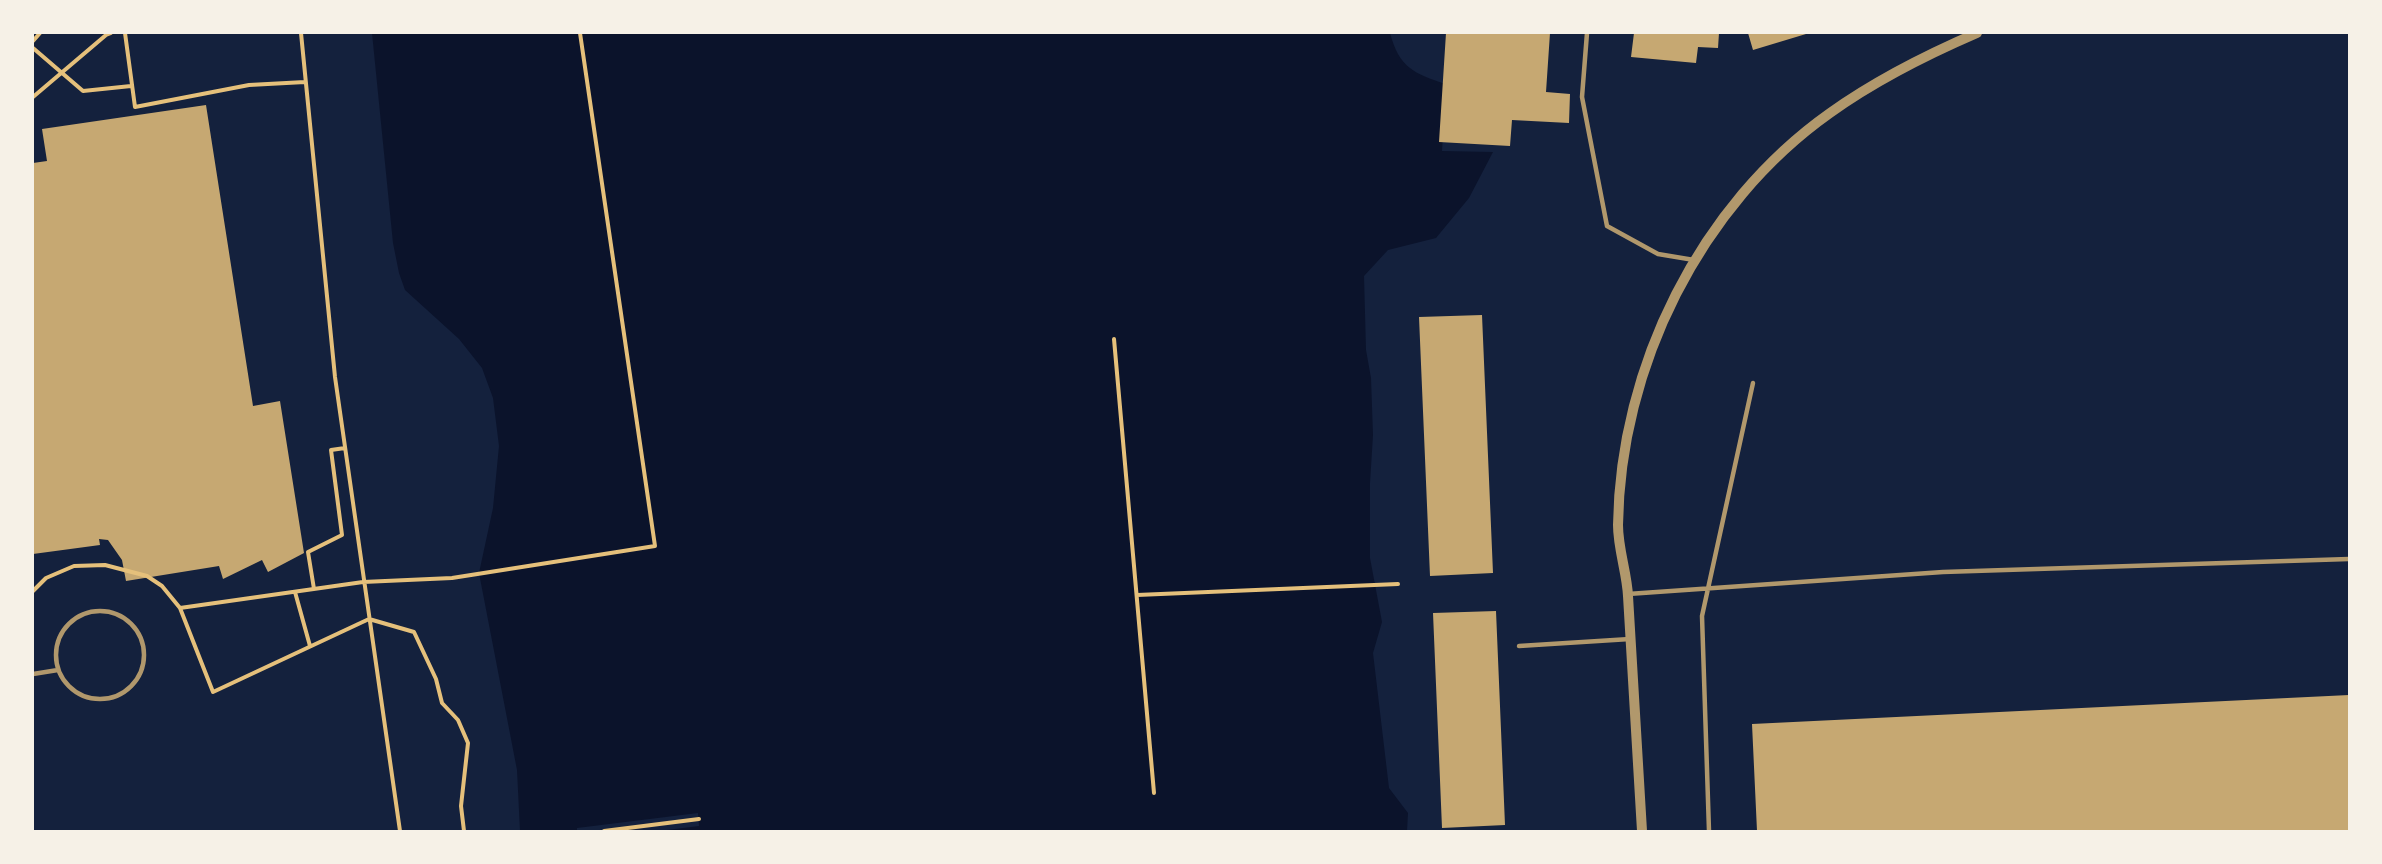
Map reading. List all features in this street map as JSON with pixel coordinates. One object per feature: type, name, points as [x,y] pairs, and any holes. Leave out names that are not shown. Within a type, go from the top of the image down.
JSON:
[{"type":"street","points":[[1642,831],[1628,594],[1618,527],[1623,467],[1632,415],[1649,358],[1694,260],[1730,209],[1760,174],[1788,147],[1829,114],[1878,81],[1932,52],[1977,33]]},
{"type":"lane","points":[[1587,33],[1582,97],[1607,226],[1658,254],[1694,260]]},
{"type":"lane","points":[[1709,831],[1702,616],[1753,383]]},
{"type":"lane","points":[[1628,594],[1943,572],[2349,559]]},
{"type":"lane","points":[[102,610],[116,613],[128,620],[138,631],[144,645],[145,660],[141,674],[132,687],[120,695],[105,699],[90,699],[76,693],[65,683],[58,670],[55,656],[57,641],[74,618],[87,612],[102,610]]},
{"type":"lane","points":[[1519,646],[1630,639]]},
{"type":"lane","points":[[33,674],[58,670]]},
{"type":"path","points":[[33,41],[40,33]]},
{"type":"path","points":[[33,97],[111,33]]},
{"type":"path","points":[[124,33],[135,107],[249,85],[305,82]]},
{"type":"path","points":[[301,33],[335,377],[400,831]]},
{"type":"path","points":[[180,608],[363,582],[452,578],[655,546],[580,33]]},
{"type":"path","points":[[33,48],[83,91],[131,86]]},
{"type":"path","points":[[1114,339],[1154,793]]},
{"type":"path","points":[[314,590],[308,552],[342,535],[331,450],[345,448]]},
{"type":"path","points":[[33,591],[46,578],[74,566],[105,564],[147,576],[162,586],[180,608],[213,692],[369,619],[414,632],[436,679],[442,704],[458,720],[468,743],[461,806],[464,831]]},
{"type":"path","points":[[1137,595],[1398,584]]},
{"type":"path","points":[[296,592],[310,646]]},
{"type":"path","points":[[604,831],[699,819]]},
{"type":"water","points":[[372,33],[1390,33],[1398,54],[1409,68],[1425,77],[1446,84],[1442,151],[1493,152],[1469,198],[1436,238],[1388,250],[1364,276],[1366,350],[1371,378],[1373,435],[1370,483],[1370,558],[1382,622],[1373,653],[1389,788],[1408,813],[1407,831],[520,831],[517,770],[479,573],[493,508],[499,446],[493,398],[482,368],[459,339],[405,290],[399,273],[393,243]]},
{"type":"pier","points":[[698,813],[699,826],[659,831],[577,831],[577,828]]},
{"type":"building","points":[[1446,33],[1550,33],[1546,92],[1570,94],[1569,123],[1512,120],[1510,146],[1439,142]]},
{"type":"building","points":[[1634,33],[1719,33],[1718,48],[1698,47],[1696,63],[1631,57]]},
{"type":"building","points":[[1748,33],[1806,33],[1806,34],[1753,50]]},
{"type":"building","points":[[206,105],[253,406],[280,401],[304,553],[268,572],[262,560],[223,579],[219,566],[126,581],[122,560],[108,540],[99,539],[100,545],[33,554],[33,163],[47,161],[42,129]]},
{"type":"building","points":[[1482,315],[1493,573],[1430,576],[1419,317]]},
{"type":"building","points":[[1496,611],[1505,825],[1442,828],[1433,613]]},
{"type":"building","points":[[2349,695],[2349,831],[1757,831],[1752,724]]}]
